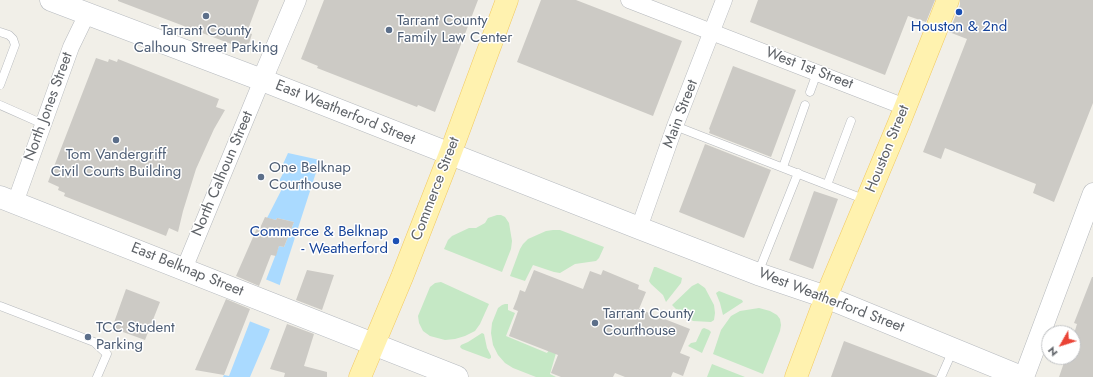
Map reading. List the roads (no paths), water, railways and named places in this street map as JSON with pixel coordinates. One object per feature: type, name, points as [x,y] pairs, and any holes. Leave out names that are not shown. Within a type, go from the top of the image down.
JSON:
[{"type":"main road","name":"East Weatherford Street","points":[[51,0],[90,7],[262,80],[639,228]]},
{"type":"main road","name":"Commerce Street","points":[[360,377],[405,270],[507,0]]},
{"type":"main road","name":"Houston Street","points":[[796,377],[826,297],[948,0]]},
{"type":"main road","name":"East Belknap Street","points":[[8,200],[456,377]]},
{"type":"main road","name":"West Weatherford Street","points":[[639,228],[758,274],[826,297],[1023,377]]},
{"type":"street","points":[[262,80],[296,0]]},
{"type":"street","name":"West 1st Street","points":[[629,0],[905,107]]},
{"type":"street","name":"Main Street","points":[[639,228],[675,126],[724,0]]},
{"type":"street","name":"North Jones Street","points":[[8,200],[43,124],[71,47],[90,7]]},
{"type":"street","name":"North Calhoun Street","points":[[184,269],[262,80]]},
{"type":"street","points":[[1023,377],[1093,193]]},
{"type":"lane","points":[[0,32],[9,35],[13,39],[15,45],[0,85]]},
{"type":"lane","points":[[810,92],[817,72]]},
{"type":"lane","points":[[0,105],[43,124]]},
{"type":"lane","points":[[783,167],[805,105]]},
{"type":"lane","points":[[827,185],[851,121]]},
{"type":"lane","points":[[675,126],[866,200]]},
{"type":"lane","points":[[758,274],[798,173]]},
{"type":"lane","points":[[0,306],[94,342],[107,354],[97,377]]},
{"type":"lane","points":[[941,377],[953,349]]},
{"type":"water","points":[[288,153],[320,160],[280,284],[277,310],[250,377],[223,377],[224,375],[229,376],[279,246],[284,247],[294,222],[277,218],[276,220],[267,218],[285,183],[279,181],[287,166],[283,164]]},
{"type":"place","name":"Houston & 2nd","points":[[959,12]]},
{"type":"place","name":"Tarrant County Calhoun Street Parking","points":[[206,16]]},
{"type":"place","name":"Tarrant County Family Law Center","points":[[389,30]]},
{"type":"place","name":"Tom Vandergriff Civil Courts Building","points":[[116,140]]},
{"type":"place","name":"One Belknap Courthouse","points":[[261,177]]},
{"type":"place","name":"Commerce & Belknap - Weatherford","points":[[396,241]]},
{"type":"place","name":"Tarrant County Courthouse","points":[[595,323]]},
{"type":"place","name":"TCC Student Parking","points":[[88,337]]}]
